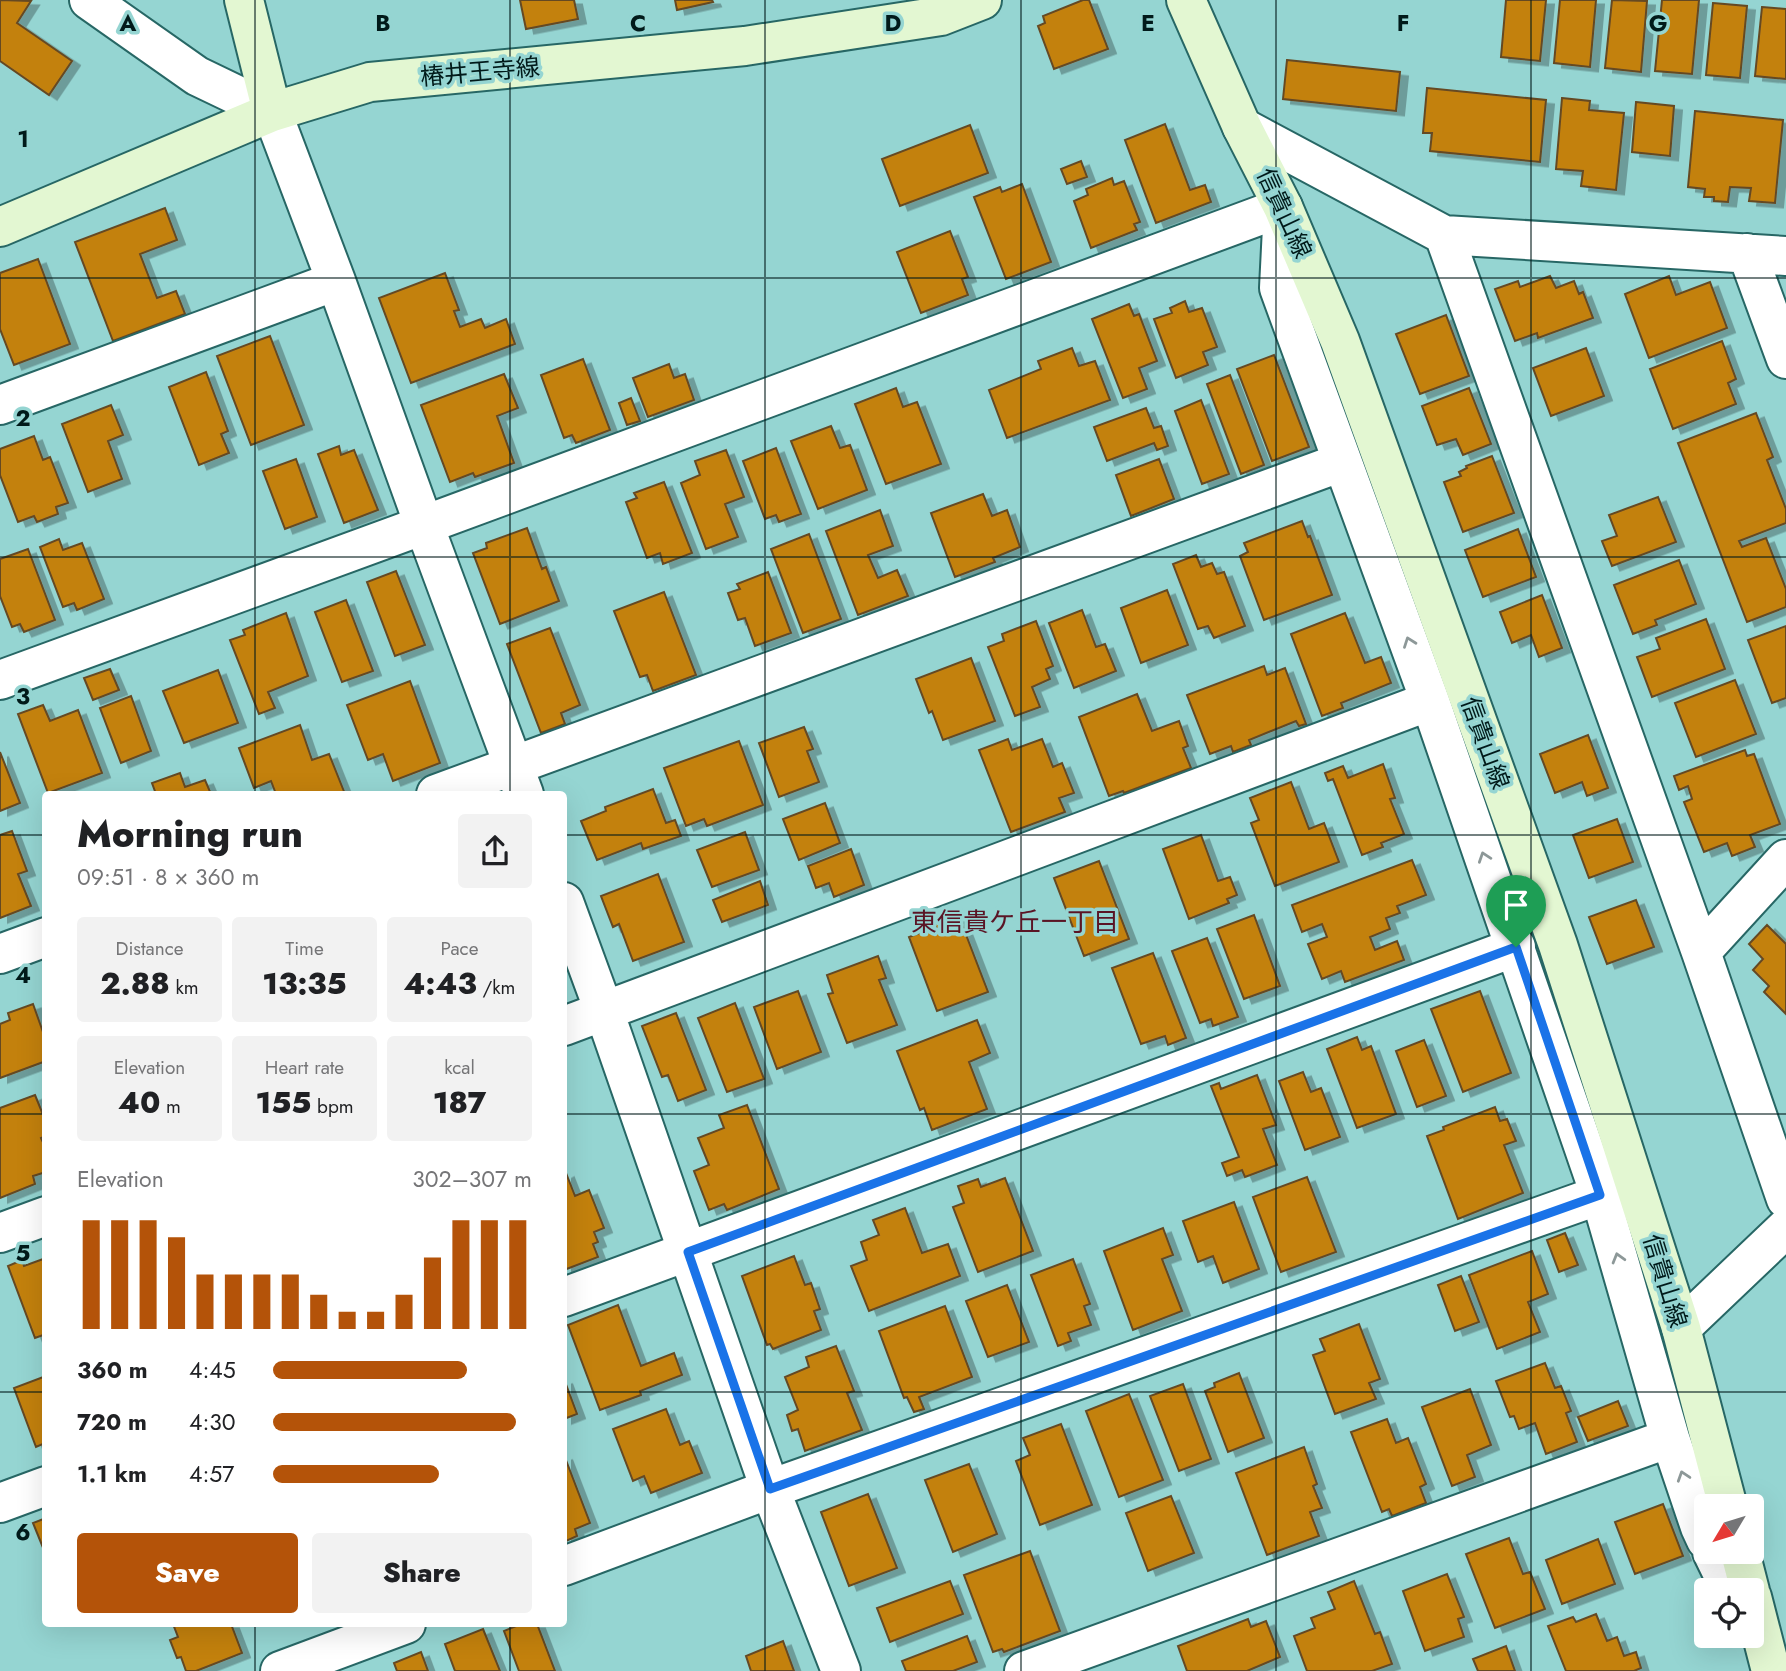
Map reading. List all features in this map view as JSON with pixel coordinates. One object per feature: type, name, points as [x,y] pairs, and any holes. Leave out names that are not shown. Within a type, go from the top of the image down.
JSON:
[{"type":"main road","points":[[244,0],[272,111]]},
{"type":"main road","name":"椿井王寺線","points":[[0,227],[272,111],[370,82],[745,46],[941,16],[982,0]]},
{"type":"main road","name":"信貴山線","points":[[1186,0],[1242,127],[1283,207],[1340,341],[1558,945],[1681,1328],[1725,1494]]},
{"type":"main road","points":[[1764,1644],[1771,1671]]},
{"type":"street","points":[[89,0],[197,76],[272,111],[518,780]]},
{"type":"street","points":[[1242,127],[1444,235],[1786,256]]},
{"type":"street","points":[[0,680],[424,526],[1283,207],[1279,288],[1430,701],[1516,947],[1600,1195],[1670,1438],[1694,1509]]},
{"type":"street","points":[[1444,235],[1701,952],[1786,1199]]},
{"type":"street","points":[[1747,253],[1786,359]]},
{"type":"street","points":[[0,405],[336,281]]},
{"type":"street","points":[[454,791],[518,780],[1342,462]]},
{"type":"street","points":[[567,1025],[1430,701]]},
{"type":"street","points":[[1701,952],[1786,859]]},
{"type":"street","points":[[567,910],[770,1489],[841,1671]]},
{"type":"street","points":[[0,954],[42,938]]},
{"type":"street","points":[[567,1296],[1516,947]]},
{"type":"street","points":[[567,1565],[770,1489],[1600,1195]]},
{"type":"street","points":[[0,1233],[42,1217]]},
{"type":"street","points":[[1681,1328],[1786,1228]]},
{"type":"street","points":[[1024,1671],[1670,1438]]},
{"type":"street","points":[[0,1503],[42,1487]]},
{"type":"street","points":[[280,1671],[398,1627]]},
{"type":"street","points":[[1759,1648],[1771,1671]]},
{"type":"building","points":[[0,0],[31,1],[17,23],[72,61],[49,95],[0,61]]},
{"type":"building","points":[[520,0],[574,0],[578,19],[526,29]]},
{"type":"building","points":[[675,0],[712,0],[713,2],[677,10]]},
{"type":"building","points":[[1089,0],[1108,49],[1054,69],[1038,26],[1045,23],[1043,16]]},
{"type":"building","points":[[1506,0],[1546,0],[1540,61],[1501,57]]},
{"type":"building","points":[[1560,0],[1596,0],[1590,67],[1554,63]]},
{"type":"building","points":[[1612,0],[1647,1],[1641,72],[1605,68]]},
{"type":"building","points":[[1662,0],[1699,0],[1692,74],[1655,71]]},
{"type":"building","points":[[1713,3],[1747,6],[1740,78],[1706,75]]},
{"type":"building","points":[[1762,7],[1786,9],[1786,79],[1755,76]]},
{"type":"building","points":[[1287,60],[1400,72],[1396,111],[1283,99]]},
{"type":"building","points":[[1427,88],[1546,100],[1540,162],[1430,151],[1432,133],[1423,133]]},
{"type":"building","points":[[1562,98],[1590,101],[1589,110],[1624,113],[1616,190],[1581,186],[1583,171],[1556,169]]},
{"type":"building","points":[[1636,102],[1674,106],[1670,156],[1632,152]]},
{"type":"building","points":[[1695,111],[1783,120],[1775,203],[1749,201],[1751,188],[1730,187],[1728,202],[1704,197],[1705,189],[1688,187]]},
{"type":"building","points":[[1165,124],[1190,190],[1205,185],[1211,202],[1156,223],[1125,140]]},
{"type":"building","points":[[970,125],[988,173],[900,206],[882,159]]},
{"type":"building","points":[[1081,161],[1087,177],[1067,184],[1061,169]]},
{"type":"building","points":[[1112,178],[1114,185],[1124,181],[1140,222],[1134,224],[1137,230],[1091,248],[1074,201],[1088,195],[1086,189]]},
{"type":"building","points":[[1022,184],[1051,262],[1006,279],[974,197],[1000,187],[1002,192]]},
{"type":"building","points":[[165,208],[177,240],[140,254],[157,298],[176,291],[185,314],[113,341],[75,242]]},
{"type":"building","points":[[950,231],[968,277],[962,279],[968,295],[921,313],[897,252]]},
{"type":"building","points":[[38,259],[70,344],[14,365],[0,329],[0,273]]},
{"type":"building","points":[[445,273],[459,310],[454,311],[460,327],[481,319],[485,328],[506,319],[515,344],[411,383],[379,298]]},
{"type":"building","points":[[1550,276],[1556,288],[1574,281],[1579,294],[1583,292],[1593,318],[1538,338],[1537,333],[1515,341],[1495,289],[1518,281],[1520,287]]},
{"type":"building","points":[[1669,276],[1676,295],[1710,282],[1727,328],[1649,358],[1625,294]]},
{"type":"building","points":[[1185,301],[1189,312],[1202,308],[1217,347],[1203,352],[1208,365],[1176,378],[1154,319],[1172,313],[1170,308]]},
{"type":"building","points":[[1129,304],[1134,316],[1139,314],[1157,361],[1139,368],[1147,389],[1123,398],[1092,319]]},
{"type":"building","points":[[1446,315],[1469,376],[1420,394],[1396,334]]},
{"type":"building","points":[[270,336],[304,425],[251,445],[217,356]]},
{"type":"building","points":[[1722,341],[1736,379],[1728,383],[1736,404],[1673,429],[1650,369]]},
{"type":"building","points":[[1072,348],[1079,366],[1095,361],[1110,400],[1007,438],[989,390],[1041,369],[1038,361]]},
{"type":"building","points":[[1586,348],[1604,396],[1551,416],[1533,368]]},
{"type":"building","points":[[1274,355],[1309,447],[1272,461],[1237,369]]},
{"type":"building","points":[[583,359],[610,430],[576,443],[572,435],[564,438],[541,375]]},
{"type":"building","points":[[669,364],[674,378],[685,374],[694,400],[648,417],[633,378]]},
{"type":"building","points":[[206,372],[228,431],[221,434],[229,453],[199,465],[169,387]]},
{"type":"building","points":[[504,374],[518,408],[497,416],[514,463],[475,477],[473,473],[450,482],[421,405]]},
{"type":"building","points":[[1230,375],[1264,465],[1241,474],[1207,384]]},
{"type":"building","points":[[896,388],[903,407],[917,402],[941,464],[886,484],[855,404]]},
{"type":"building","points":[[1469,388],[1491,444],[1463,455],[1456,439],[1437,445],[1422,406]]},
{"type":"building","points":[[631,398],[640,421],[627,425],[619,403]]},
{"type":"building","points":[[1201,400],[1229,474],[1202,484],[1175,411]]},
{"type":"building","points":[[111,405],[123,435],[108,441],[122,479],[88,492],[62,424]]},
{"type":"building","points":[[1146,408],[1154,428],[1161,426],[1168,446],[1157,450],[1154,443],[1107,461],[1094,427]]},
{"type":"building","points":[[1756,413],[1773,457],[1767,460],[1786,509],[1786,523],[1739,541],[1742,547],[1766,538],[1786,589],[1786,607],[1747,622],[1678,443]]},
{"type":"building","points":[[831,426],[840,448],[850,445],[867,490],[818,509],[791,441]]},
{"type":"building","points":[[34,436],[43,460],[50,457],[68,503],[56,507],[58,514],[37,522],[34,516],[18,522],[0,475],[0,449]]},
{"type":"building","points":[[339,446],[341,455],[354,450],[378,510],[344,523],[318,454]]},
{"type":"building","points":[[776,448],[801,514],[779,522],[776,515],[765,519],[743,461]]},
{"type":"building","points":[[726,450],[744,497],[725,504],[738,537],[706,549],[681,483],[700,475],[695,461]]},
{"type":"building","points":[[1492,456],[1514,513],[1463,532],[1444,482],[1461,476],[1459,472],[1467,468],[1466,466]]},
{"type":"building","points":[[296,459],[317,517],[285,529],[263,471]]},
{"type":"building","points":[[1159,459],[1174,499],[1131,516],[1116,475]]},
{"type":"building","points":[[664,482],[692,553],[663,564],[660,553],[647,558],[626,502],[637,498],[634,493]]},
{"type":"building","points":[[983,494],[992,516],[1007,510],[1020,547],[993,558],[995,562],[955,577],[931,513]]},
{"type":"building","points":[[1658,497],[1676,542],[1612,566],[1602,541],[1617,536],[1609,515]]},
{"type":"building","points":[[880,510],[893,546],[868,555],[878,578],[897,570],[908,596],[858,615],[826,531]]},
{"type":"building","points":[[1302,521],[1332,595],[1264,620],[1240,556],[1248,552],[1244,543]]},
{"type":"building","points":[[527,528],[542,569],[546,567],[559,601],[500,624],[473,553],[487,548],[486,543]]},
{"type":"building","points":[[1518,529],[1536,577],[1483,597],[1465,550]]},
{"type":"building","points":[[809,534],[841,619],[803,633],[771,549]]},
{"type":"building","points":[[59,539],[63,550],[82,543],[104,599],[77,610],[74,603],[63,607],[40,547]]},
{"type":"building","points":[[28,549],[55,620],[24,632],[20,624],[12,627],[0,596],[0,559]]},
{"type":"building","points":[[1196,555],[1201,567],[1212,563],[1217,574],[1224,572],[1245,626],[1214,638],[1208,626],[1198,629],[1173,564]]},
{"type":"building","points":[[1679,560],[1696,604],[1655,620],[1657,625],[1633,634],[1614,585]]},
{"type":"building","points":[[396,571],[425,645],[395,656],[367,582]]},
{"type":"building","points":[[768,572],[791,633],[755,646],[745,618],[738,620],[728,593],[740,589],[737,584]]},
{"type":"building","points":[[1167,590],[1188,645],[1141,663],[1121,608]]},
{"type":"building","points":[[664,592],[696,675],[653,691],[647,675],[640,677],[614,611]]},
{"type":"building","points":[[1542,595],[1562,648],[1539,657],[1531,635],[1512,643],[1500,612]]},
{"type":"building","points":[[346,600],[373,671],[342,682],[315,612]]},
{"type":"building","points":[[1082,610],[1096,647],[1105,644],[1116,671],[1074,688],[1049,623]]},
{"type":"building","points":[[286,613],[308,676],[268,692],[275,708],[259,714],[230,640],[245,635],[243,630]]},
{"type":"building","points":[[1345,613],[1365,663],[1381,657],[1391,683],[1341,703],[1343,708],[1322,716],[1291,634]]},
{"type":"building","points":[[1706,619],[1725,669],[1652,697],[1637,657],[1660,649],[1656,638]]},
{"type":"building","points":[[1036,621],[1053,666],[1046,669],[1050,679],[1032,687],[1040,707],[1015,716],[988,647],[1004,641],[1002,634]]},
{"type":"building","points":[[1786,626],[1786,698],[1772,703],[1748,640]]},
{"type":"building","points":[[550,628],[580,705],[561,713],[565,724],[541,733],[507,644]]},
{"type":"building","points":[[971,658],[995,721],[943,740],[916,679]]},
{"type":"building","points":[[1264,666],[1267,675],[1285,668],[1306,724],[1299,726],[1296,721],[1249,740],[1251,745],[1233,752],[1231,746],[1210,754],[1187,695]]},
{"type":"building","points":[[110,669],[119,690],[93,700],[84,678]]},
{"type":"building","points":[[218,670],[238,723],[184,743],[163,691]]},
{"type":"building","points":[[1735,680],[1756,734],[1696,757],[1675,703]]},
{"type":"building","points":[[410,681],[440,763],[393,781],[383,754],[368,760],[347,705]]},
{"type":"building","points":[[1137,694],[1152,731],[1179,721],[1188,746],[1183,748],[1191,768],[1109,796],[1079,717]]},
{"type":"building","points":[[131,696],[151,751],[121,763],[100,708]]},
{"type":"building","points":[[43,705],[50,721],[78,710],[102,773],[47,791],[18,714]]},
{"type":"building","points":[[300,725],[312,760],[329,754],[344,791],[275,791],[271,781],[254,788],[239,748]]},
{"type":"building","points":[[804,727],[813,749],[807,751],[819,782],[779,797],[759,743]]},
{"type":"building","points":[[1588,735],[1608,788],[1587,796],[1582,782],[1555,793],[1540,754]]},
{"type":"building","points":[[1008,739],[1012,750],[1042,739],[1053,767],[1062,763],[1074,793],[1059,798],[1065,812],[1011,832],[979,750]]},
{"type":"building","points":[[739,741],[763,805],[707,826],[704,819],[686,826],[664,768]]},
{"type":"building","points":[[1745,750],[1747,756],[1754,754],[1780,824],[1750,835],[1755,847],[1732,856],[1727,843],[1704,852],[1684,802],[1692,799],[1688,786],[1679,790],[1674,776]]},
{"type":"building","points":[[0,752],[20,803],[0,811]]},
{"type":"building","points":[[1383,764],[1395,798],[1390,799],[1404,834],[1381,843],[1383,847],[1362,855],[1333,779],[1328,781],[1325,773],[1343,766],[1348,778]]},
{"type":"building","points":[[180,773],[185,787],[205,780],[210,791],[155,791],[152,783]]},
{"type":"building","points":[[1291,782],[1309,829],[1324,823],[1339,862],[1275,886],[1251,823],[1259,820],[1250,798]]},
{"type":"building","points":[[653,789],[666,823],[675,820],[681,836],[643,849],[641,843],[597,860],[581,821],[606,811],[605,807]]},
{"type":"building","points":[[825,803],[840,843],[799,860],[783,819]]},
{"type":"building","points":[[1617,819],[1633,862],[1589,878],[1573,835]]},
{"type":"building","points":[[12,831],[27,871],[18,874],[31,906],[0,918],[0,835]]},
{"type":"building","points":[[745,832],[759,870],[712,887],[697,850]]},
{"type":"building","points":[[1201,835],[1218,881],[1230,877],[1237,895],[1227,899],[1229,903],[1189,919],[1163,849]]},
{"type":"building","points":[[851,849],[864,885],[834,897],[829,883],[816,888],[808,866]]},
{"type":"building","points":[[1412,860],[1426,895],[1397,906],[1400,913],[1386,918],[1390,929],[1370,937],[1375,950],[1397,941],[1404,960],[1345,982],[1341,971],[1322,979],[1308,944],[1327,937],[1322,924],[1302,932],[1292,905]]},
{"type":"building","points":[[1099,861],[1129,939],[1084,956],[1054,878]]},
{"type":"building","points":[[658,874],[684,942],[633,961],[619,924],[613,927],[601,896]]},
{"type":"building","points":[[760,881],[768,905],[722,922],[713,900]]},
{"type":"building","points":[[1636,900],[1654,947],[1607,964],[1589,917]]},
{"type":"building","points":[[958,914],[988,992],[937,1011],[909,937],[936,927],[934,924]]},
{"type":"building","points":[[1254,915],[1280,986],[1244,999],[1217,929]]},
{"type":"building","points":[[1767,925],[1786,944],[1786,1014],[1764,992],[1769,986],[1753,970],[1763,959],[1749,944]]},
{"type":"building","points":[[1207,938],[1238,1017],[1213,1026],[1211,1019],[1200,1023],[1172,951]]},
{"type":"building","points":[[1153,953],[1186,1038],[1168,1045],[1165,1036],[1141,1044],[1112,968]]},
{"type":"building","points":[[878,956],[886,978],[879,980],[897,1025],[847,1043],[828,994],[833,993],[827,975]]},
{"type":"building","points":[[798,991],[821,1052],[777,1069],[754,1007]]},
{"type":"building","points":[[1480,991],[1511,1073],[1463,1092],[1431,1009]]},
{"type":"building","points":[[735,1003],[764,1079],[727,1092],[698,1018]]},
{"type":"building","points":[[33,1004],[42,1029],[42,1062],[0,1078],[0,1024],[10,1020],[8,1013]]},
{"type":"building","points":[[676,1013],[706,1090],[678,1101],[668,1075],[662,1077],[642,1026]]},
{"type":"building","points":[[977,1020],[990,1053],[969,1062],[987,1109],[932,1130],[924,1108],[920,1110],[897,1051]]},
{"type":"building","points":[[1357,1037],[1362,1050],[1371,1046],[1396,1114],[1357,1128],[1327,1049]]},
{"type":"building","points":[[1424,1040],[1446,1096],[1417,1107],[1396,1051]]},
{"type":"building","points":[[1303,1072],[1311,1092],[1321,1088],[1340,1137],[1305,1150],[1279,1081]]},
{"type":"building","points":[[1257,1075],[1276,1125],[1263,1129],[1277,1165],[1245,1177],[1242,1170],[1227,1176],[1222,1163],[1239,1157],[1211,1086],[1219,1083],[1221,1089]]},
{"type":"building","points":[[35,1095],[42,1112],[42,1173],[33,1176],[35,1184],[0,1198],[0,1108]]},
{"type":"building","points":[[747,1105],[779,1189],[727,1210],[724,1204],[709,1210],[694,1171],[709,1165],[698,1138],[724,1128],[719,1115]]},
{"type":"building","points":[[1495,1107],[1500,1121],[1507,1119],[1516,1141],[1504,1145],[1523,1193],[1458,1219],[1427,1136]]},
{"type":"building","points":[[567,1176],[575,1196],[589,1190],[604,1228],[594,1232],[598,1242],[593,1244],[598,1257],[567,1269]]},
{"type":"building","points":[[1307,1177],[1336,1252],[1281,1272],[1253,1197]]},
{"type":"building","points":[[1005,1178],[1033,1251],[978,1272],[953,1207],[964,1203],[958,1186],[978,1179],[981,1187]]},
{"type":"building","points":[[1234,1202],[1259,1269],[1223,1283],[1213,1256],[1198,1262],[1183,1221]]},
{"type":"building","points":[[905,1208],[922,1253],[948,1244],[960,1276],[869,1311],[851,1266],[867,1260],[861,1242],[879,1235],[873,1220]]},
{"type":"building","points":[[1163,1228],[1173,1255],[1162,1259],[1182,1311],[1133,1330],[1104,1251]]},
{"type":"building","points":[[1565,1233],[1578,1265],[1559,1272],[1547,1240]]},
{"type":"building","points":[[1532,1251],[1548,1294],[1528,1302],[1540,1332],[1497,1349],[1469,1275]]},
{"type":"building","points":[[794,1256],[805,1285],[811,1283],[820,1309],[814,1311],[821,1330],[773,1349],[770,1344],[767,1345],[742,1276]]},
{"type":"building","points":[[42,1259],[42,1335],[35,1338],[8,1266],[22,1260],[24,1266]]},
{"type":"building","points":[[1073,1259],[1090,1304],[1084,1306],[1091,1325],[1068,1333],[1071,1341],[1058,1346],[1031,1275]]},
{"type":"building","points":[[1461,1276],[1479,1322],[1455,1331],[1438,1285]]},
{"type":"building","points":[[1007,1285],[1029,1342],[988,1357],[966,1301]]},
{"type":"building","points":[[618,1305],[641,1366],[674,1353],[682,1375],[640,1391],[641,1395],[600,1410],[568,1325]]},
{"type":"building","points":[[945,1306],[972,1377],[919,1397],[924,1409],[914,1412],[907,1397],[904,1398],[879,1331]]},
{"type":"building","points":[[1359,1324],[1380,1379],[1369,1383],[1376,1399],[1335,1414],[1313,1355],[1325,1351],[1320,1339]]},
{"type":"building","points":[[836,1346],[854,1391],[847,1393],[862,1430],[805,1451],[798,1429],[792,1431],[787,1415],[798,1410],[785,1377],[809,1367],[806,1357]]},
{"type":"building","points":[[1545,1363],[1555,1388],[1561,1386],[1571,1411],[1566,1413],[1577,1442],[1546,1454],[1535,1423],[1519,1429],[1514,1416],[1510,1417],[1496,1381]]},
{"type":"building","points":[[1239,1373],[1264,1438],[1228,1452],[1205,1391],[1215,1387],[1214,1383]]},
{"type":"building","points":[[42,1378],[42,1444],[36,1447],[14,1388]]},
{"type":"building","points":[[1183,1384],[1211,1459],[1179,1471],[1150,1396]]},
{"type":"building","points":[[567,1387],[577,1414],[567,1418]]},
{"type":"building","points":[[1470,1389],[1491,1445],[1467,1455],[1475,1477],[1452,1486],[1422,1407]]},
{"type":"building","points":[[1129,1394],[1163,1480],[1119,1497],[1086,1411]]},
{"type":"building","points":[[1618,1401],[1628,1426],[1588,1441],[1578,1417]]},
{"type":"building","points":[[666,1409],[680,1445],[689,1441],[702,1473],[651,1493],[644,1476],[633,1481],[613,1429]]},
{"type":"building","points":[[1387,1419],[1396,1443],[1408,1438],[1426,1484],[1420,1487],[1426,1503],[1392,1516],[1389,1509],[1382,1512],[1351,1432]]},
{"type":"building","points":[[1061,1424],[1092,1505],[1040,1525],[1016,1461],[1030,1455],[1023,1438]]},
{"type":"building","points":[[1304,1447],[1317,1484],[1313,1486],[1322,1508],[1310,1512],[1319,1536],[1267,1555],[1236,1473]]},
{"type":"building","points":[[567,1463],[590,1523],[575,1529],[577,1536],[567,1541]]},
{"type":"building","points":[[969,1464],[997,1534],[953,1552],[925,1480]]},
{"type":"building","points":[[868,1494],[897,1568],[849,1586],[821,1512]]},
{"type":"building","points":[[1171,1496],[1194,1553],[1148,1571],[1126,1513]]},
{"type":"building","points":[[1663,1504],[1683,1556],[1635,1574],[1615,1522]]},
{"type":"building","points":[[42,1520],[42,1545],[33,1523]]},
{"type":"building","points":[[1509,1538],[1523,1574],[1530,1572],[1545,1609],[1495,1628],[1466,1554]]},
{"type":"building","points":[[1598,1539],[1615,1584],[1562,1604],[1546,1560]]},
{"type":"building","points":[[1030,1551],[1060,1631],[1004,1652],[1002,1649],[993,1652],[964,1575]]},
{"type":"building","points":[[1447,1574],[1464,1617],[1458,1619],[1464,1637],[1425,1651],[1403,1591]]},
{"type":"building","points":[[950,1581],[963,1614],[890,1642],[877,1608]]},
{"type":"building","points":[[1354,1581],[1375,1634],[1380,1632],[1392,1664],[1372,1671],[1307,1671],[1294,1636],[1315,1628],[1311,1618],[1335,1609],[1328,1592]]},
{"type":"building","points":[[1596,1614],[1607,1641],[1617,1637],[1624,1656],[1636,1652],[1641,1668],[1634,1671],[1566,1671],[1548,1626],[1573,1617],[1576,1622]]},
{"type":"building","points":[[1248,1619],[1251,1627],[1266,1621],[1280,1657],[1247,1671],[1187,1671],[1178,1646]]},
{"type":"building","points":[[174,1627],[232,1627],[242,1653],[196,1671],[186,1671],[170,1640],[178,1637]]},
{"type":"building","points":[[514,1627],[538,1627],[555,1671],[519,1671],[504,1631]]},
{"type":"building","points":[[483,1629],[500,1671],[455,1671],[445,1644]]},
{"type":"building","points":[[967,1636],[977,1662],[953,1671],[906,1671],[902,1661]]},
{"type":"building","points":[[783,1641],[794,1671],[751,1671],[746,1656]]},
{"type":"building","points":[[1506,1646],[1515,1671],[1478,1671],[1473,1659]]},
{"type":"building","points":[[421,1652],[428,1671],[397,1671],[394,1663]]},
{"type":"district","name":"東信貴ケ丘一丁目","points":[[1015,922]]},
{"type":"route","points":[[1516,947],[1600,1195],[770,1489],[688,1252],[1516,947]]}]
